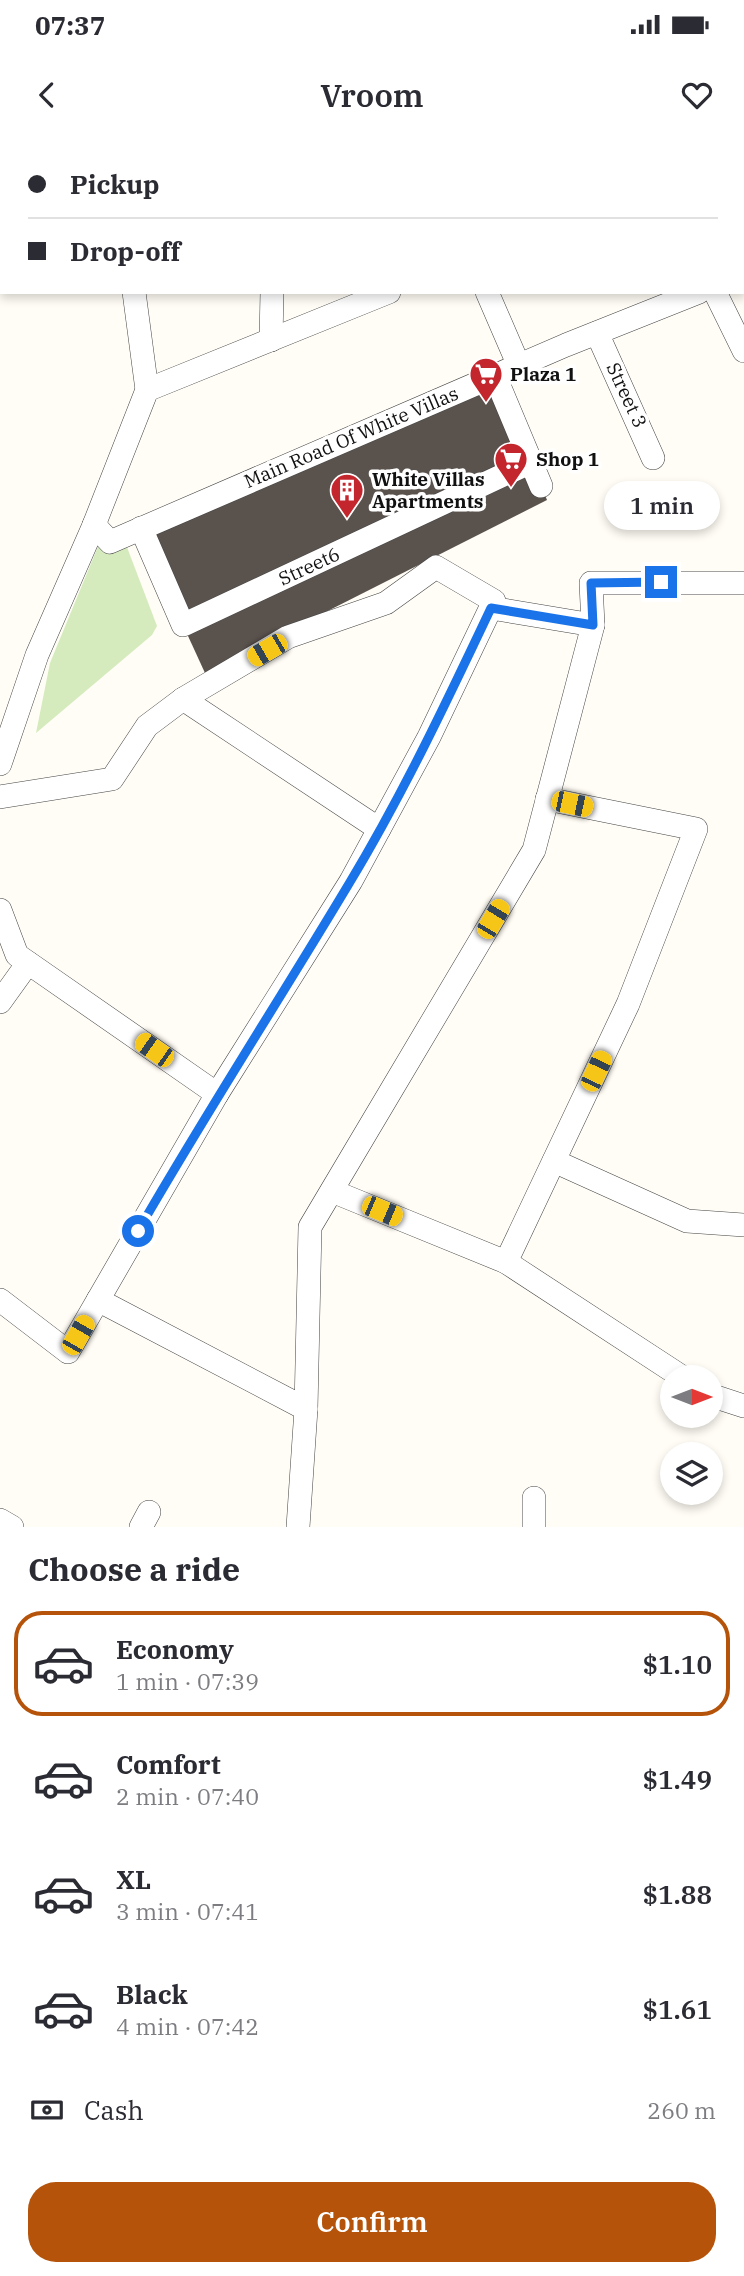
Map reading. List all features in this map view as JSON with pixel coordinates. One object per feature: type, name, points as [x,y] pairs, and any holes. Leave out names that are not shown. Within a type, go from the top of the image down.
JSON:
[{"type":"street","points":[[0,764],[37,655],[96,526],[147,390],[134,294]]},
{"type":"street","points":[[271,340],[272,294]]},
{"type":"street","points":[[147,390],[384,294]]},
{"type":"street","points":[[488,294],[519,366]]},
{"type":"street","name":"Main Road Of White Villas","points":[[96,526],[110,542],[495,376],[694,294]]},
{"type":"street","points":[[716,294],[744,351]]},
{"type":"street","name":"Street 3","points":[[597,333],[649,443],[653,458]]},
{"type":"street","points":[[495,376],[541,486]]},
{"type":"street","name":"Street6","points":[[141,528],[183,625],[531,462]]},
{"type":"street","points":[[0,797],[112,779],[147,726],[183,699],[288,637],[386,603],[436,567],[494,601],[429,737],[351,881],[217,1094],[68,1352],[0,1300]]},
{"type":"street","points":[[298,1527],[306,1409],[310,1227],[534,850],[593,625],[591,583],[606,580],[744,583]]},
{"type":"street","points":[[491,608],[593,625]]},
{"type":"street","points":[[183,699],[379,829]]},
{"type":"street","points":[[506,1262],[628,1004],[696,829],[547,799]]},
{"type":"street","points":[[0,910],[17,955],[217,1094]]},
{"type":"street","points":[[0,1002],[28,963]]},
{"type":"street","points":[[554,1161],[687,1221],[744,1225]]},
{"type":"street","points":[[332,1191],[506,1262],[664,1365]]},
{"type":"street","points":[[98,1300],[306,1409]]},
{"type":"street","points":[[723,1399],[744,1406]]},
{"type":"street","points":[[534,1498],[534,1527]]},
{"type":"street","points":[[0,1520],[12,1527]]},
{"type":"green space","points":[[125,542],[157,626],[152,635],[36,733],[50,663],[99,544]]},
{"type":"building","name":"White Villas Apartments","points":[[495,376],[547,500],[205,673],[144,540]]},
{"type":"place","name":"Plaza 1","points":[[486,404]]},
{"type":"place","name":"Shop 1","points":[[511,489]]},
{"type":"place","name":"White Villas Apartments","points":[[347,520]]},
{"type":"route","points":[[138,1231],[217,1094],[351,881],[429,737],[491,608],[593,625],[591,583],[606,580],[661,582]]}]
